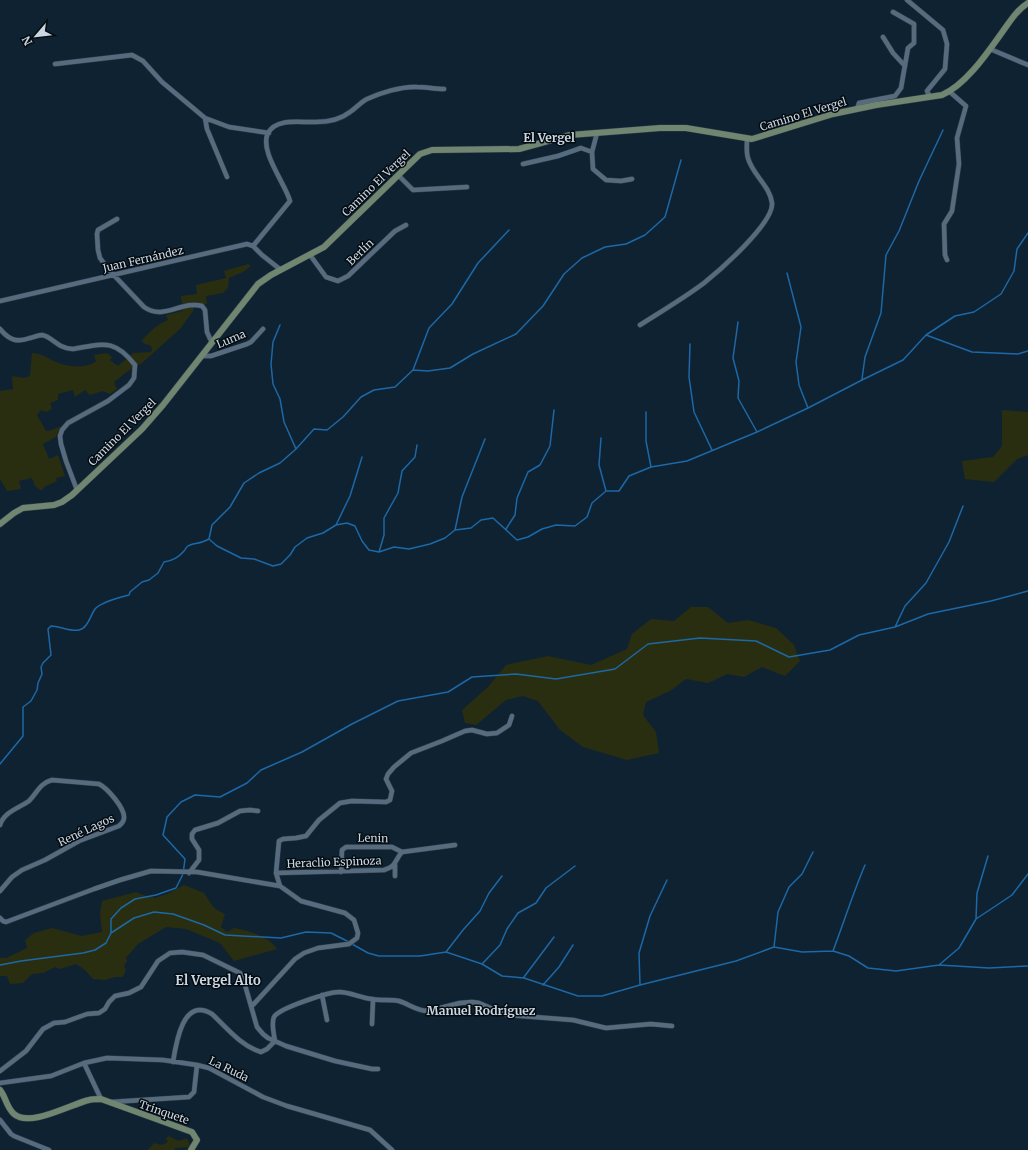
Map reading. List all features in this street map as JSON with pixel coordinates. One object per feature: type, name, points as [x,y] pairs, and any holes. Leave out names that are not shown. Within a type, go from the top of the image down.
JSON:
[{"type":"street","points":[[907,0],[943,30],[947,44],[946,69],[927,91],[930,97]]},
{"type":"street","name":"Camino El Vergel","points":[[1,522],[23,508],[47,506],[62,502],[78,490],[148,423],[254,288],[281,270],[324,247],[420,154],[426,151],[518,149],[570,135],[660,128],[686,128],[747,139],[757,138],[815,119],[856,109],[942,95],[958,87],[990,49],[1015,14],[1028,3]]},
{"type":"street","points":[[856,109],[859,103],[895,96],[901,88],[908,48],[914,43],[914,24],[893,12]]},
{"type":"street","points":[[883,37],[905,66]]},
{"type":"street","points":[[990,49],[1026,65],[1028,68]]},
{"type":"street","points":[[55,64],[132,55],[143,61],[162,82],[205,118],[228,126],[268,132]]},
{"type":"street","points":[[281,270],[253,246],[290,201],[267,149],[268,132],[274,125],[285,122],[323,122],[336,120],[350,113],[368,98],[399,88],[417,86],[432,89],[444,89]]},
{"type":"street","points":[[947,260],[945,255],[944,224],[952,211],[958,164],[957,138],[966,106],[950,92]]},
{"type":"street","points":[[205,118],[207,129],[227,177]]},
{"type":"street","points":[[598,132],[592,152],[593,169],[606,180],[621,181],[632,179]]},
{"type":"street","points":[[640,325],[704,283],[734,256],[760,228],[771,211],[772,203],[770,196],[748,158],[747,139]]},
{"type":"street","points":[[523,164],[558,156],[581,148],[592,152]]},
{"type":"street","points":[[398,175],[412,190],[467,187]]},
{"type":"street","points":[[117,219],[98,230],[96,234],[100,258],[109,270],[144,307],[152,312],[163,312],[194,305],[202,306],[205,310],[207,332],[212,343]]},
{"type":"street","name":"Berlín","points":[[310,255],[326,277],[338,280],[348,276],[395,230],[406,225]]},
{"type":"street","name":"Juan Fernández","points":[[0,301],[247,244],[253,246]]},
{"type":"street","name":"Luma","points":[[202,356],[211,356],[249,343],[262,328]]},
{"type":"street","points":[[0,329],[8,338],[15,341],[43,335],[69,349],[106,344],[117,349],[135,365],[134,378],[129,385],[108,401],[68,423],[62,430],[60,440],[62,448],[78,490]]},
{"type":"street","points":[[280,886],[276,873],[279,841],[283,839],[306,836],[319,820],[340,804],[352,801],[386,802],[392,796],[392,791],[386,779],[388,774],[406,756],[419,749],[465,731],[472,730],[487,734],[497,733],[509,724],[512,716]]},
{"type":"street","name":"René Lagos","points":[[0,825],[1,821],[6,816],[30,800],[47,781],[52,780],[99,784],[105,787],[122,810],[124,817],[123,823],[119,826],[79,841],[45,860],[22,870],[12,877],[0,891]]},
{"type":"street","points":[[185,873],[199,860],[199,850],[192,839],[192,834],[195,830],[218,822],[240,811],[258,811]]},
{"type":"street","points":[[402,852],[455,845]]},
{"type":"street","name":"Lenin","points":[[341,872],[342,850],[346,847],[392,847],[402,852]]},
{"type":"street","name":"Heraclio Espinoza","points":[[276,873],[384,870],[395,865],[397,858],[402,852]]},
{"type":"street","points":[[395,865],[395,876]]},
{"type":"street","points":[[0,918],[6,922],[100,886],[151,871],[185,873],[197,872],[280,886],[301,902],[346,913],[354,920],[357,926],[357,938],[349,944],[318,948],[295,959],[252,1006]]},
{"type":"street","points":[[0,1071],[26,1051],[43,1029],[54,1023],[65,1022],[86,1014],[99,1013],[105,1009],[115,996],[129,993],[141,987],[158,961],[170,953],[182,952],[203,955],[240,973],[243,978],[258,1027],[263,1034],[275,1041],[335,1061],[372,1069],[378,1068]]},
{"type":"street","points":[[275,1041],[273,1020],[275,1016],[283,1010],[322,995],[339,992],[373,1000],[398,1001],[428,1012],[460,1003],[472,1002],[507,1015],[573,1020],[606,1028],[651,1024],[672,1026]]},
{"type":"street","points":[[322,995],[327,1020]]},
{"type":"street","points":[[372,1024],[373,1000]]},
{"type":"street","points":[[173,1062],[178,1035],[183,1023],[193,1012],[199,1010],[206,1010],[212,1014],[246,1046],[254,1050],[261,1052],[267,1049],[275,1041]]},
{"type":"street","name":"La Ruda","points":[[0,1083],[52,1076],[84,1063],[107,1058],[140,1058],[198,1065],[209,1068],[263,1097],[287,1106],[370,1130],[392,1150]]},
{"type":"street","points":[[84,1063],[102,1099]]},
{"type":"street","points":[[0,1090],[8,1106],[17,1116],[26,1118],[43,1116],[88,1100],[102,1099],[110,1102],[189,1097],[194,1092],[198,1065]]},
{"type":"street","name":"Trinquete","points":[[110,1102],[192,1132],[197,1140],[190,1150]]},
{"type":"street","points":[[0,1120],[14,1136],[49,1150]]},
{"type":"green space","points":[[248,264],[251,266],[243,272],[229,278],[228,288],[223,293],[206,296],[207,304],[195,305],[193,311],[180,329],[142,363],[128,371],[114,382],[117,389],[110,394],[102,391],[90,395],[85,390],[75,397],[73,390],[58,394],[58,400],[50,403],[52,409],[46,412],[41,410],[37,415],[46,431],[61,426],[56,437],[43,444],[49,459],[58,455],[65,476],[56,478],[57,481],[44,487],[42,491],[35,486],[32,478],[19,481],[21,489],[7,491],[0,479],[0,391],[13,389],[12,376],[24,378],[30,376],[32,353],[63,364],[83,366],[92,364],[96,361],[94,355],[107,353],[112,357],[110,360],[118,366],[133,353],[151,352],[151,346],[143,343],[142,340],[157,326],[168,320],[166,315],[183,311],[181,296],[197,294],[196,285],[226,278],[224,271]]},
{"type":"green space","points":[[1002,410],[1028,412],[1028,455],[1017,459],[994,482],[965,479],[962,461],[993,457],[1002,446]]},
{"type":"green space","points":[[691,607],[708,607],[728,623],[748,620],[776,628],[794,645],[800,661],[785,676],[762,667],[744,677],[727,674],[708,683],[686,679],[670,691],[646,702],[643,715],[656,732],[659,753],[627,760],[583,747],[560,730],[538,701],[523,696],[506,700],[476,725],[465,723],[462,710],[488,687],[506,665],[548,656],[591,665],[627,649],[632,634],[651,619],[674,621]]},
{"type":"green space","points":[[184,885],[204,893],[214,908],[225,914],[221,927],[227,932],[234,928],[264,937],[277,949],[234,961],[220,943],[186,929],[166,927],[138,944],[126,958],[127,961],[124,966],[126,970],[123,977],[115,977],[105,980],[93,979],[85,970],[76,964],[60,969],[55,967],[43,973],[32,974],[23,983],[10,984],[7,976],[0,976],[0,958],[6,958],[27,948],[25,940],[34,933],[52,928],[82,936],[102,932],[100,914],[102,901],[136,892],[155,898],[167,894]]},
{"type":"green space","points":[[168,1136],[179,1141],[187,1138],[191,1147],[175,1148],[174,1150],[148,1150],[154,1143],[162,1145],[168,1142],[166,1139]]},
{"type":"waterway","points":[[862,379],[865,357],[881,313],[886,255],[899,231],[919,181],[943,130]]},
{"type":"waterway","points":[[0,764],[23,736],[23,707],[31,701],[37,690],[42,674],[41,667],[51,655],[48,629],[51,626],[73,630],[82,629],[87,624],[95,609],[111,600],[129,595],[130,592],[142,582],[149,580],[158,573],[164,562],[177,557],[190,545],[209,539],[212,525],[230,507],[244,483],[259,473],[280,463],[296,449],[314,429],[327,430],[343,417],[361,397],[374,390],[395,387],[413,370],[428,371],[450,368],[473,354],[516,334],[543,306],[564,274],[582,258],[605,247],[626,244],[645,235],[665,217],[681,160]]},
{"type":"waterway","points":[[413,370],[429,328],[452,304],[478,263],[509,230]]},
{"type":"waterway","points":[[209,539],[217,546],[241,558],[254,559],[273,566],[281,564],[290,555],[295,547],[307,538],[323,533],[336,525],[347,523],[355,526],[362,541],[369,550],[379,552],[394,547],[409,549],[430,544],[445,538],[455,530],[471,528],[481,520],[493,518],[517,540],[528,537],[542,529],[556,525],[575,526],[587,517],[592,503],[606,491],[619,491],[629,476],[651,467],[687,461],[757,432],[903,360],[926,335],[955,316],[974,312],[1001,294],[1014,271],[1017,249],[1028,233]]},
{"type":"waterway","points":[[787,273],[801,327],[796,362],[799,385],[808,408]]},
{"type":"waterway","points":[[738,322],[733,358],[739,381],[738,398],[757,432]]},
{"type":"waterway","points":[[280,325],[273,342],[271,364],[273,384],[280,399],[284,422],[296,449]]},
{"type":"waterway","points":[[926,335],[972,352],[1018,354],[1028,351]]},
{"type":"waterway","points":[[690,344],[689,377],[694,412],[712,450]]},
{"type":"waterway","points":[[506,529],[515,515],[517,498],[528,472],[540,465],[550,446],[554,410]]},
{"type":"waterway","points":[[646,412],[646,441],[651,467]]},
{"type":"waterway","points":[[601,438],[599,465],[606,491]]},
{"type":"waterway","points":[[455,530],[462,497],[485,439]]},
{"type":"waterway","points":[[379,552],[384,535],[384,518],[398,493],[402,471],[415,457],[417,445]]},
{"type":"waterway","points":[[336,525],[350,496],[362,457]]},
{"type":"waterway","points":[[895,627],[905,606],[926,583],[949,542],[963,506]]},
{"type":"waterway","points":[[0,965],[83,953],[95,950],[106,943],[111,933],[111,919],[121,908],[135,899],[156,895],[176,888],[183,874],[185,859],[163,835],[167,817],[181,802],[195,795],[220,797],[247,783],[261,770],[302,752],[352,724],[398,701],[448,692],[472,677],[516,674],[556,679],[615,669],[648,644],[700,638],[756,641],[789,657],[830,650],[859,635],[895,627],[928,614],[991,601],[1028,591]]},
{"type":"waterway","points":[[774,947],[778,912],[789,887],[802,874],[813,852]]},
{"type":"waterway","points":[[976,919],[977,893],[988,856]]},
{"type":"waterway","points":[[833,951],[865,865]]},
{"type":"waterway","points":[[483,963],[500,945],[507,929],[518,913],[536,903],[546,888],[575,866]]},
{"type":"waterway","points":[[939,965],[959,948],[976,919],[1012,895],[1028,874]]},
{"type":"waterway","points":[[446,952],[480,911],[489,893],[502,876]]},
{"type":"waterway","points":[[640,985],[639,953],[650,916],[667,880]]},
{"type":"waterway","points":[[111,933],[134,918],[154,912],[173,914],[204,925],[225,935],[281,938],[306,932],[331,933],[349,942]]},
{"type":"waterway","points":[[524,977],[554,937]]},
{"type":"waterway","points":[[352,944],[368,953],[379,956],[420,956],[446,952],[482,964],[502,976],[524,978],[578,996],[602,996],[736,961],[774,947],[802,952],[833,951],[849,956],[868,968],[896,971],[939,965],[989,968],[1028,966]]},
{"type":"waterway","points":[[543,985],[559,967],[573,945]]},
{"type":"district","name":"El Vergel","points":[[549,138]]},
{"type":"district","name":"El Vergel Alto","points":[[218,980]]},
{"type":"district","name":"Manuel Rodríguez","points":[[481,1011]]}]
